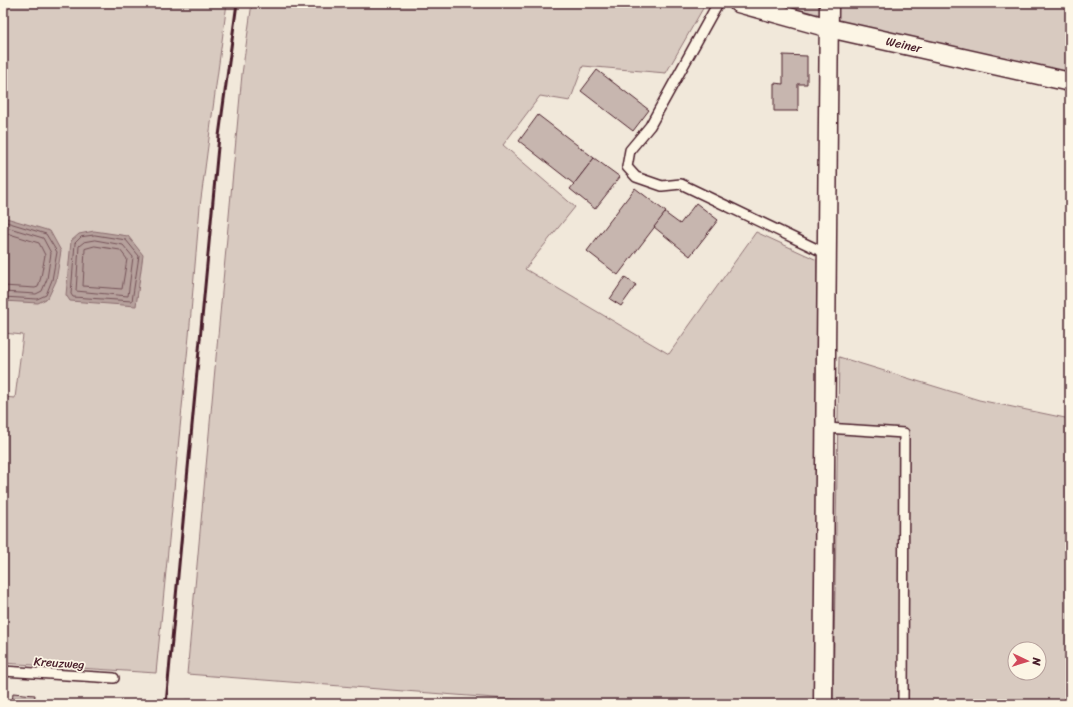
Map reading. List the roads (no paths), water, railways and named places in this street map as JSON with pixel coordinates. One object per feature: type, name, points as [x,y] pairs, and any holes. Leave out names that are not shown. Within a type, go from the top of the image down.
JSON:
[{"type":"street","name":"Weiner","points":[[738,3],[829,28],[1070,82]]},
{"type":"street","points":[[823,704],[830,3]]},
{"type":"lane","points":[[718,3],[650,126],[630,150],[627,167],[636,177],[662,186],[680,184],[827,254]]},
{"type":"lane","points":[[826,428],[904,433],[903,704]]},
{"type":"lane","name":"Kreuzweg","points":[[3,671],[114,678]]},
{"type":"water","points":[[3,217],[50,231],[61,251],[56,281],[48,298],[38,303],[3,301]]},
{"type":"water","points":[[94,231],[128,236],[143,255],[136,306],[70,301],[66,295],[71,241],[79,234]]},
{"type":"railway","points":[[166,704],[219,136],[237,3]]}]
